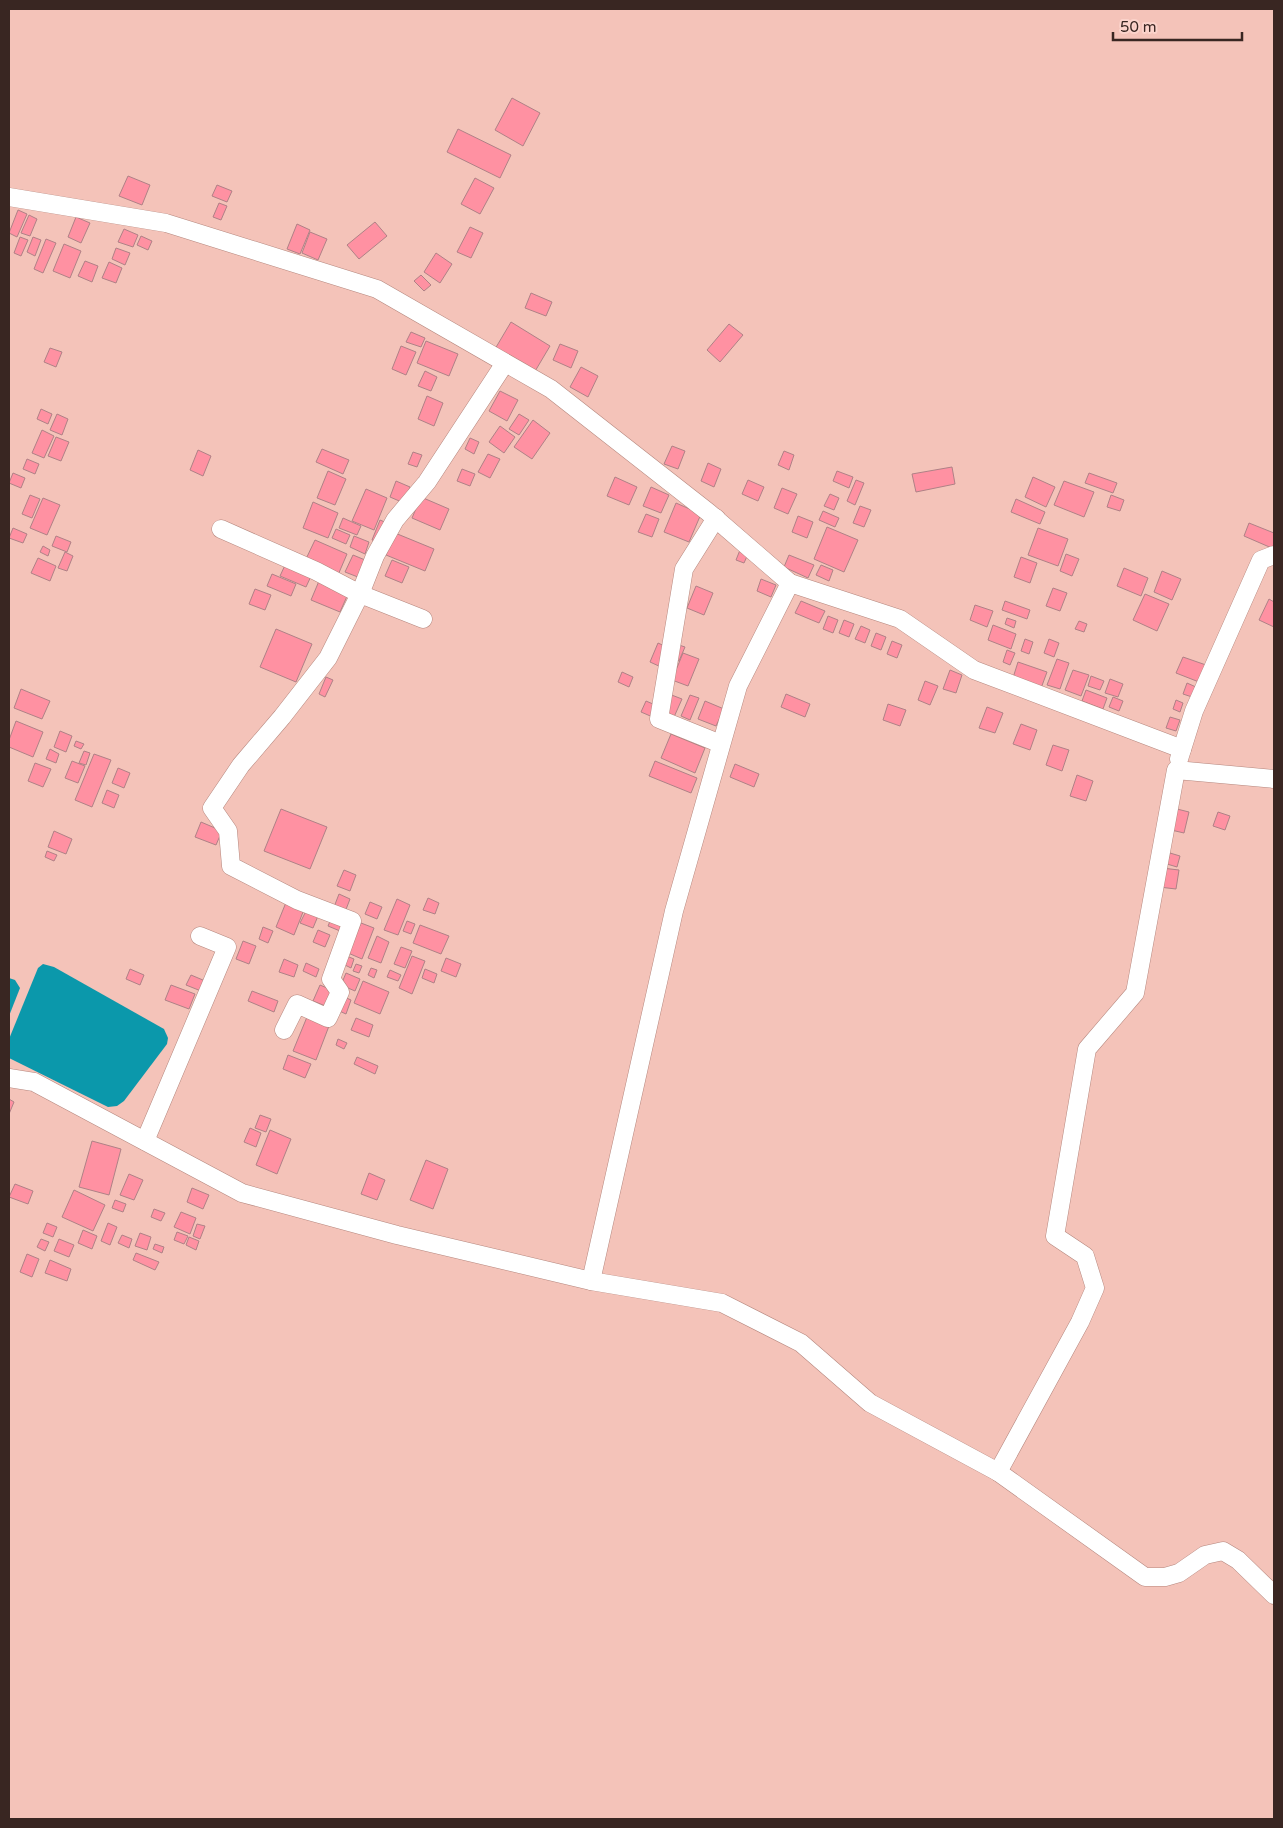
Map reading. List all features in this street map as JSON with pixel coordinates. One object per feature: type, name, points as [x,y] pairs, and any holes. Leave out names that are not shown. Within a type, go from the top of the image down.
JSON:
[{"type":"street","points":[[9,197],[166,223],[377,289],[551,389],[716,518],[790,583],[900,619],[974,670],[1182,749]]},
{"type":"street","points":[[284,1030],[297,1004],[328,1018],[340,992],[331,979],[352,921],[297,900],[232,866],[228,830],[212,808],[241,765],[282,717],[328,658],[360,594],[375,556],[395,520],[427,482],[504,362]]},
{"type":"street","points":[[716,518],[684,569],[659,719],[721,744]]},
{"type":"street","points":[[221,529],[316,571],[360,594],[423,619]]},
{"type":"street","points":[[998,1472],[1080,1322],[1095,1288],[1085,1256],[1055,1236],[1087,1049],[1135,993],[1176,770],[1182,749],[1194,712],[1261,560],[1274,555]]},
{"type":"street","points":[[590,1281],[674,911],[721,744],[738,686],[790,583]]},
{"type":"street","points":[[1176,770],[1274,779]]},
{"type":"street","points":[[145,1141],[227,948],[200,936]]},
{"type":"street","points":[[9,1078],[34,1082],[242,1193],[397,1235],[590,1281],[722,1304],[801,1343],[870,1403],[998,1472],[1145,1577],[1164,1577],[1180,1573],[1205,1555],[1223,1551],[1238,1560],[1274,1595]]},
{"type":"water","points":[[43,964],[54,967],[164,1029],[168,1038],[167,1044],[124,1101],[117,1106],[108,1107],[9,1058],[9,1039],[38,968]]},
{"type":"water","points":[[9,978],[15,980],[20,988],[9,1016]]},
{"type":"building","points":[[512,98],[540,113],[523,146],[495,130]]},
{"type":"building","points":[[458,129],[511,155],[500,178],[447,152]]},
{"type":"building","points":[[128,176],[150,185],[142,205],[119,196]]},
{"type":"building","points":[[475,178],[494,188],[480,214],[461,204]]},
{"type":"building","points":[[217,185],[232,191],[227,202],[212,196]]},
{"type":"building","points":[[219,203],[227,206],[221,220],[213,217]]},
{"type":"building","points":[[18,210],[27,214],[17,237],[9,233]]},
{"type":"building","points":[[29,215],[37,219],[30,236],[21,233]]},
{"type":"building","points":[[76,217],[90,223],[81,243],[68,237]]},
{"type":"building","points":[[375,222],[387,236],[359,259],[347,245]]},
{"type":"building","points":[[297,224],[310,230],[300,254],[287,249]]},
{"type":"building","points":[[470,227],[483,233],[471,258],[457,252]]},
{"type":"building","points":[[124,229],[138,235],[133,247],[118,242]]},
{"type":"building","points":[[310,232],[327,239],[318,260],[302,253]]},
{"type":"building","points":[[141,236],[152,241],[148,250],[137,245]]},
{"type":"building","points":[[20,237],[28,240],[21,256],[14,253]]},
{"type":"building","points":[[33,237],[41,240],[35,256],[27,252]]},
{"type":"building","points":[[46,239],[56,243],[43,273],[34,269]]},
{"type":"building","points":[[64,244],[81,251],[70,278],[53,271]]},
{"type":"building","points":[[116,248],[130,253],[125,265],[112,259]]},
{"type":"building","points":[[436,253],[452,264],[440,283],[424,272]]},
{"type":"building","points":[[85,261],[98,266],[92,282],[78,276]]},
{"type":"building","points":[[109,262],[122,268],[116,283],[102,278]]},
{"type":"building","points":[[421,275],[431,285],[424,291],[414,281]]},
{"type":"building","points":[[531,293],[552,302],[546,316],[525,308]]},
{"type":"building","points":[[511,322],[550,346],[534,373],[495,349]]},
{"type":"building","points":[[729,324],[743,335],[720,362],[707,350]]},
{"type":"building","points":[[411,332],[425,338],[421,347],[406,342]]},
{"type":"building","points":[[426,341],[458,354],[449,376],[417,363]]},
{"type":"building","points":[[560,344],[578,351],[571,368],[553,360]]},
{"type":"building","points":[[401,346],[416,352],[406,375],[392,369]]},
{"type":"building","points":[[50,348],[62,352],[56,367],[44,362]]},
{"type":"building","points":[[581,367],[598,376],[588,397],[570,387]]},
{"type":"building","points":[[425,371],[437,377],[431,391],[418,386]]},
{"type":"building","points":[[500,391],[518,400],[507,421],[489,411]]},
{"type":"building","points":[[427,396],[443,403],[434,426],[418,419]]},
{"type":"building","points":[[41,409],[52,414],[48,424],[37,419]]},
{"type":"building","points":[[57,414],[68,419],[62,435],[50,430]]},
{"type":"building","points":[[519,414],[529,420],[519,435],[509,429]]},
{"type":"building","points":[[533,420],[550,433],[532,459],[514,447]]},
{"type":"building","points":[[500,426],[515,437],[504,453],[489,442]]},
{"type":"building","points":[[42,430],[54,436],[44,458],[32,453]]},
{"type":"building","points":[[56,437],[69,442],[61,461],[48,456]]},
{"type":"building","points":[[470,438],[479,442],[474,454],[465,449]]},
{"type":"building","points":[[672,446],[685,451],[678,469],[664,464]]},
{"type":"building","points":[[322,449],[349,460],[343,474],[316,462]]},
{"type":"building","points":[[198,450],[211,456],[203,476],[190,470]]},
{"type":"building","points":[[784,451],[794,455],[789,470],[778,465]]},
{"type":"building","points":[[413,452],[422,455],[417,467],[408,464]]},
{"type":"building","points":[[488,454],[500,459],[490,478],[478,472]]},
{"type":"building","points":[[27,459],[39,464],[35,474],[23,469]]},
{"type":"building","points":[[708,463],[721,469],[714,487],[701,481]]},
{"type":"building","points":[[952,467],[955,484],[916,492],[912,474]]},
{"type":"building","points":[[462,469],[475,474],[470,486],[457,481]]},
{"type":"building","points":[[328,471],[346,479],[335,505],[317,498]]},
{"type":"building","points":[[837,471],[853,477],[849,488],[833,481]]},
{"type":"building","points":[[13,473],[25,478],[21,488],[9,483]]},
{"type":"building","points":[[1089,473],[1117,483],[1113,493],[1085,483]]},
{"type":"building","points":[[615,477],[637,487],[629,505],[607,496]]},
{"type":"building","points":[[1033,477],[1055,487],[1046,507],[1025,497]]},
{"type":"building","points":[[748,480],[764,487],[758,501],[742,494]]},
{"type":"building","points":[[856,480],[864,483],[855,505],[847,501]]},
{"type":"building","points":[[396,481],[410,487],[404,503],[390,497]]},
{"type":"building","points":[[1064,481],[1094,492],[1084,517],[1054,505]]},
{"type":"building","points":[[651,487],[669,495],[661,513],[643,506]]},
{"type":"building","points":[[782,488],[797,494],[788,514],[774,508]]},
{"type":"building","points":[[366,489],[387,498],[374,530],[352,521]]},
{"type":"building","points":[[830,494],[839,498],[834,510],[824,506]]},
{"type":"building","points":[[30,495],[40,499],[32,518],[22,514]]},
{"type":"building","points":[[1111,495],[1124,500],[1120,511],[1107,507]]},
{"type":"building","points":[[421,497],[449,509],[440,530],[412,518]]},
{"type":"building","points":[[43,498],[60,505],[47,535],[30,528]]},
{"type":"building","points":[[1016,499],[1045,512],[1040,524],[1011,512]]},
{"type":"building","points":[[313,502],[338,513],[328,538],[303,528]]},
{"type":"building","points":[[676,503],[701,514],[689,542],[664,532]]},
{"type":"building","points":[[860,506],[871,510],[864,527],[853,523]]},
{"type":"building","points":[[823,511],[839,518],[835,527],[819,520]]},
{"type":"building","points":[[646,514],[659,519],[652,537],[638,532]]},
{"type":"building","points":[[798,516],[813,522],[807,538],[792,532]]},
{"type":"building","points":[[343,518],[361,526],[357,535],[339,528]]},
{"type":"building","points":[[380,520],[387,523],[379,543],[372,540]]},
{"type":"building","points":[[1249,523],[1274,533],[1274,549],[1244,536]]},
{"type":"building","points":[[827,527],[858,540],[844,572],[814,559]]},
{"type":"building","points":[[13,528],[27,534],[23,543],[9,538]]},
{"type":"building","points":[[1038,528],[1068,539],[1058,566],[1028,555]]},
{"type":"building","points":[[336,529],[350,535],[346,544],[332,538]]},
{"type":"building","points":[[395,533],[434,549],[425,571],[386,555]]},
{"type":"building","points":[[56,536],[71,542],[67,552],[52,546]]},
{"type":"building","points":[[354,536],[369,542],[365,554],[350,547]]},
{"type":"building","points":[[315,540],[347,554],[338,575],[305,561]]},
{"type":"building","points":[[43,546],[50,550],[48,556],[40,552]]},
{"type":"building","points":[[740,550],[748,554],[744,563],[736,560]]},
{"type":"building","points":[[65,552],[73,556],[67,571],[58,568]]},
{"type":"building","points":[[1066,554],[1079,559],[1072,576],[1060,571]]},
{"type":"building","points":[[353,555],[370,562],[363,579],[345,572]]},
{"type":"building","points":[[789,555],[814,565],[808,578],[784,567]]},
{"type":"building","points":[[1021,557],[1037,563],[1030,583],[1014,577]]},
{"type":"building","points":[[38,558],[56,566],[50,581],[31,573]]},
{"type":"building","points":[[392,560],[409,567],[402,583],[385,576]]},
{"type":"building","points":[[286,563],[312,574],[306,587],[280,576]]},
{"type":"building","points":[[821,565],[833,570],[829,581],[816,575]]},
{"type":"building","points":[[1124,568],[1148,578],[1141,596],[1117,586]]},
{"type":"building","points":[[1162,571],[1181,579],[1172,600],[1154,592]]},
{"type":"building","points":[[272,574],[296,584],[291,596],[267,586]]},
{"type":"building","points":[[761,579],[776,585],[771,597],[757,591]]},
{"type":"building","points":[[319,581],[348,594],[340,612],[311,600]]},
{"type":"building","points":[[696,586],[713,593],[704,615],[687,608]]},
{"type":"building","points":[[1053,588],[1067,593],[1060,611],[1046,606]]},
{"type":"building","points":[[255,589],[271,595],[265,610],[249,604]]},
{"type":"building","points":[[1145,594],[1169,604],[1157,631],[1133,620]]},
{"type":"building","points":[[1269,599],[1274,602],[1274,627],[1259,620]]},
{"type":"building","points":[[801,601],[825,611],[819,623],[795,613]]},
{"type":"building","points":[[1005,601],[1030,610],[1027,619],[1002,610]]},
{"type":"building","points":[[975,605],[993,611],[987,627],[970,620]]},
{"type":"building","points":[[828,616],[838,620],[833,633],[823,629]]},
{"type":"building","points":[[1007,618],[1016,621],[1014,628],[1005,624]]},
{"type":"building","points":[[844,620],[854,624],[849,637],[839,633]]},
{"type":"building","points":[[1079,621],[1087,624],[1084,632],[1075,629]]},
{"type":"building","points":[[993,625],[1016,634],[1011,649],[988,640]]},
{"type":"building","points":[[861,626],[870,630],[865,643],[855,639]]},
{"type":"building","points":[[276,629],[312,644],[296,682],[260,667]]},
{"type":"building","points":[[876,633],[886,637],[881,650],[871,646]]},
{"type":"building","points":[[1025,639],[1033,642],[1029,654],[1021,651]]},
{"type":"building","points":[[1049,639],[1059,643],[1054,657],[1044,653]]},
{"type":"building","points":[[892,641],[902,645],[897,658],[887,654]]},
{"type":"building","points":[[658,643],[669,648],[661,667],[650,662]]},
{"type":"building","points":[[676,644],[685,647],[679,661],[670,658]]},
{"type":"building","points":[[1007,650],[1015,653],[1010,665],[1003,662]]},
{"type":"building","points":[[683,653],[699,659],[688,686],[672,680]]},
{"type":"building","points":[[1183,657],[1206,665],[1199,682],[1176,673]]},
{"type":"building","points":[[1057,659],[1069,663],[1060,689],[1047,685]]},
{"type":"building","points":[[1018,662],[1047,672],[1040,691],[1012,681]]},
{"type":"building","points":[[950,670],[962,675],[956,693],[943,689]]},
{"type":"building","points":[[1073,670],[1089,675],[1081,696],[1065,690]]},
{"type":"building","points":[[622,672],[633,677],[629,687],[618,682]]},
{"type":"building","points":[[1091,676],[1104,681],[1100,690],[1088,686]]},
{"type":"building","points":[[326,677],[333,680],[325,697],[319,694]]},
{"type":"building","points":[[1110,679],[1123,684],[1118,697],[1105,693]]},
{"type":"building","points":[[925,681],[938,686],[930,705],[918,700]]},
{"type":"building","points":[[1187,683],[1196,687],[1192,697],[1183,694]]},
{"type":"building","points":[[21,689],[50,701],[42,719],[14,708]]},
{"type":"building","points":[[1086,690],[1107,698],[1103,709],[1082,701]]},
{"type":"building","points":[[669,694],[682,699],[674,717],[661,712]]},
{"type":"building","points":[[786,694],[810,704],[805,717],[781,707]]},
{"type":"building","points":[[690,695],[699,698],[690,720],[681,716]]},
{"type":"building","points":[[1113,697],[1123,701],[1119,711],[1109,707]]},
{"type":"building","points":[[1176,700],[1183,703],[1180,712],[1173,709]]},
{"type":"building","points":[[646,701],[660,707],[655,718],[641,712]]},
{"type":"building","points":[[705,701],[724,709],[716,726],[698,719]]},
{"type":"building","points":[[888,704],[906,710],[900,726],[883,720]]},
{"type":"building","points":[[987,707],[1003,713],[995,733],[979,728]]},
{"type":"building","points":[[1170,717],[1180,720],[1176,731],[1166,728]]},
{"type":"building","points":[[16,721],[43,732],[33,757],[9,747],[9,740]]},
{"type":"building","points":[[1021,724],[1037,730],[1030,750],[1013,744]]},
{"type":"building","points":[[60,731],[72,736],[66,752],[54,747]]},
{"type":"building","points":[[671,734],[705,748],[695,773],[661,758]]},
{"type":"building","points":[[76,741],[84,744],[81,749],[74,746]]},
{"type":"building","points":[[1053,745],[1069,750],[1062,771],[1046,765]]},
{"type":"building","points":[[50,749],[59,754],[56,763],[46,759]]},
{"type":"building","points":[[84,751],[90,753],[86,765],[79,763]]},
{"type":"building","points":[[94,754],[111,760],[92,807],[75,800]]},
{"type":"building","points":[[72,761],[85,766],[78,783],[65,778]]},
{"type":"building","points":[[655,761],[697,778],[691,793],[649,776]]},
{"type":"building","points":[[35,763],[51,769],[43,787],[28,781]]},
{"type":"building","points":[[735,764],[759,774],[754,787],[730,777]]},
{"type":"building","points":[[118,768],[130,773],[124,788],[112,783]]},
{"type":"building","points":[[1077,775],[1093,781],[1086,801],[1070,796]]},
{"type":"building","points":[[107,790],[119,795],[114,808],[102,803]]},
{"type":"building","points":[[1173,808],[1189,812],[1184,833],[1167,829]]},
{"type":"building","points":[[281,809],[327,827],[310,869],[264,851]]},
{"type":"building","points":[[1218,812],[1230,816],[1225,830],[1213,826]]},
{"type":"building","points":[[201,822],[222,831],[216,845],[195,837]]},
{"type":"building","points":[[54,831],[72,839],[66,854],[48,847]]},
{"type":"building","points":[[47,851],[57,855],[54,861],[45,857]]},
{"type":"building","points":[[1170,853],[1180,856],[1177,867],[1167,864]]},
{"type":"building","points":[[1162,868],[1179,870],[1176,889],[1159,887]]},
{"type":"building","points":[[344,870],[356,875],[350,891],[337,886]]},
{"type":"building","points":[[339,894],[350,899],[345,912],[334,907]]},
{"type":"building","points":[[428,898],[439,903],[435,914],[423,910]]},
{"type":"building","points":[[397,899],[410,905],[398,935],[384,930]]},
{"type":"building","points":[[287,900],[305,907],[294,935],[276,927]]},
{"type":"building","points":[[370,902],[382,907],[377,919],[365,914]]},
{"type":"building","points":[[306,911],[318,916],[313,928],[300,923]]},
{"type":"building","points":[[331,919],[343,924],[340,931],[328,926]]},
{"type":"building","points":[[407,921],[415,924],[411,934],[403,931]]},
{"type":"building","points":[[361,923],[374,928],[362,959],[348,953]]},
{"type":"building","points":[[420,925],[449,936],[441,954],[413,943]]},
{"type":"building","points":[[263,927],[273,931],[268,943],[259,939]]},
{"type":"building","points":[[318,930],[330,935],[325,947],[313,942]]},
{"type":"building","points":[[377,936],[389,942],[381,963],[368,958]]},
{"type":"building","points":[[243,941],[256,946],[249,964],[236,959]]},
{"type":"building","points":[[401,947],[412,951],[405,968],[394,964]]},
{"type":"building","points":[[344,955],[354,959],[351,968],[341,963]]},
{"type":"building","points":[[412,956],[425,961],[412,994],[399,988]]},
{"type":"building","points":[[446,958],[461,964],[456,977],[441,971]]},
{"type":"building","points":[[284,959],[298,965],[294,977],[279,972]]},
{"type":"building","points":[[306,963],[319,969],[316,977],[303,971]]},
{"type":"building","points":[[356,964],[362,966],[359,973],[353,971]]},
{"type":"building","points":[[371,968],[377,970],[374,978],[368,975]]},
{"type":"building","points":[[130,969],[144,975],[140,985],[126,979]]},
{"type":"building","points":[[425,969],[437,974],[434,983],[422,978]]},
{"type":"building","points":[[390,970],[401,975],[398,981],[387,977]]},
{"type":"building","points":[[346,973],[360,979],[355,991],[341,985]]},
{"type":"building","points":[[191,975],[210,983],[206,993],[186,985]]},
{"type":"building","points":[[363,981],[389,992],[380,1014],[354,1003]]},
{"type":"building","points":[[171,985],[195,994],[189,1009],[165,1000]]},
{"type":"building","points":[[320,985],[334,991],[328,1007],[313,1001]]},
{"type":"building","points":[[252,991],[278,1001],[274,1012],[248,1001]]},
{"type":"building","points":[[342,996],[351,1000],[346,1014],[337,1010]]},
{"type":"building","points":[[307,1017],[329,1026],[316,1060],[293,1051]]},
{"type":"building","points":[[356,1018],[373,1025],[369,1037],[351,1030]]},
{"type":"building","points":[[338,1039],[347,1043],[344,1049],[336,1045]]},
{"type":"building","points":[[288,1055],[311,1064],[305,1078],[283,1069]]},
{"type":"building","points":[[357,1057],[378,1066],[375,1074],[354,1064]]},
{"type":"building","points":[[9,1099],[14,1102],[9,1114]]},
{"type":"building","points":[[260,1115],[271,1119],[266,1132],[255,1128]]},
{"type":"building","points":[[250,1128],[261,1133],[256,1147],[244,1142]]},
{"type":"building","points":[[270,1130],[291,1139],[277,1174],[256,1165]]},
{"type":"building","points":[[92,1141],[121,1149],[109,1195],[79,1187]]},
{"type":"building","points":[[426,1160],[448,1169],[433,1209],[410,1200]]},
{"type":"building","points":[[369,1173],[385,1180],[377,1200],[361,1194]]},
{"type":"building","points":[[129,1174],[143,1180],[134,1200],[120,1195]]},
{"type":"building","points":[[15,1184],[33,1191],[28,1204],[9,1197]]},
{"type":"building","points":[[192,1188],[209,1195],[203,1209],[187,1202]]},
{"type":"building","points":[[74,1190],[105,1205],[93,1231],[62,1217]]},
{"type":"building","points":[[115,1200],[126,1204],[123,1212],[112,1208]]},
{"type":"building","points":[[154,1209],[165,1213],[161,1221],[151,1217]]},
{"type":"building","points":[[181,1212],[196,1218],[190,1234],[174,1227]]},
{"type":"building","points":[[47,1223],[57,1227],[53,1237],[43,1233]]},
{"type":"building","points":[[108,1223],[117,1227],[110,1245],[101,1241]]},
{"type":"building","points":[[197,1224],[205,1226],[200,1239],[193,1236]]},
{"type":"building","points":[[83,1230],[97,1236],[92,1249],[78,1243]]},
{"type":"building","points":[[177,1232],[188,1236],[184,1244],[174,1240]]},
{"type":"building","points":[[140,1233],[151,1237],[147,1250],[135,1246]]},
{"type":"building","points":[[122,1235],[132,1239],[129,1248],[118,1243]]},
{"type":"building","points":[[189,1237],[199,1241],[196,1250],[186,1245]]},
{"type":"building","points":[[41,1239],[49,1242],[45,1251],[37,1247]]},
{"type":"building","points":[[59,1239],[74,1245],[69,1257],[54,1251]]},
{"type":"building","points":[[155,1244],[164,1247],[162,1253],[153,1249]]},
{"type":"building","points":[[136,1253],[159,1262],[155,1270],[133,1260]]},
{"type":"building","points":[[27,1254],[39,1259],[32,1277],[20,1272]]},
{"type":"building","points":[[50,1260],[71,1269],[67,1281],[45,1273]]}]
